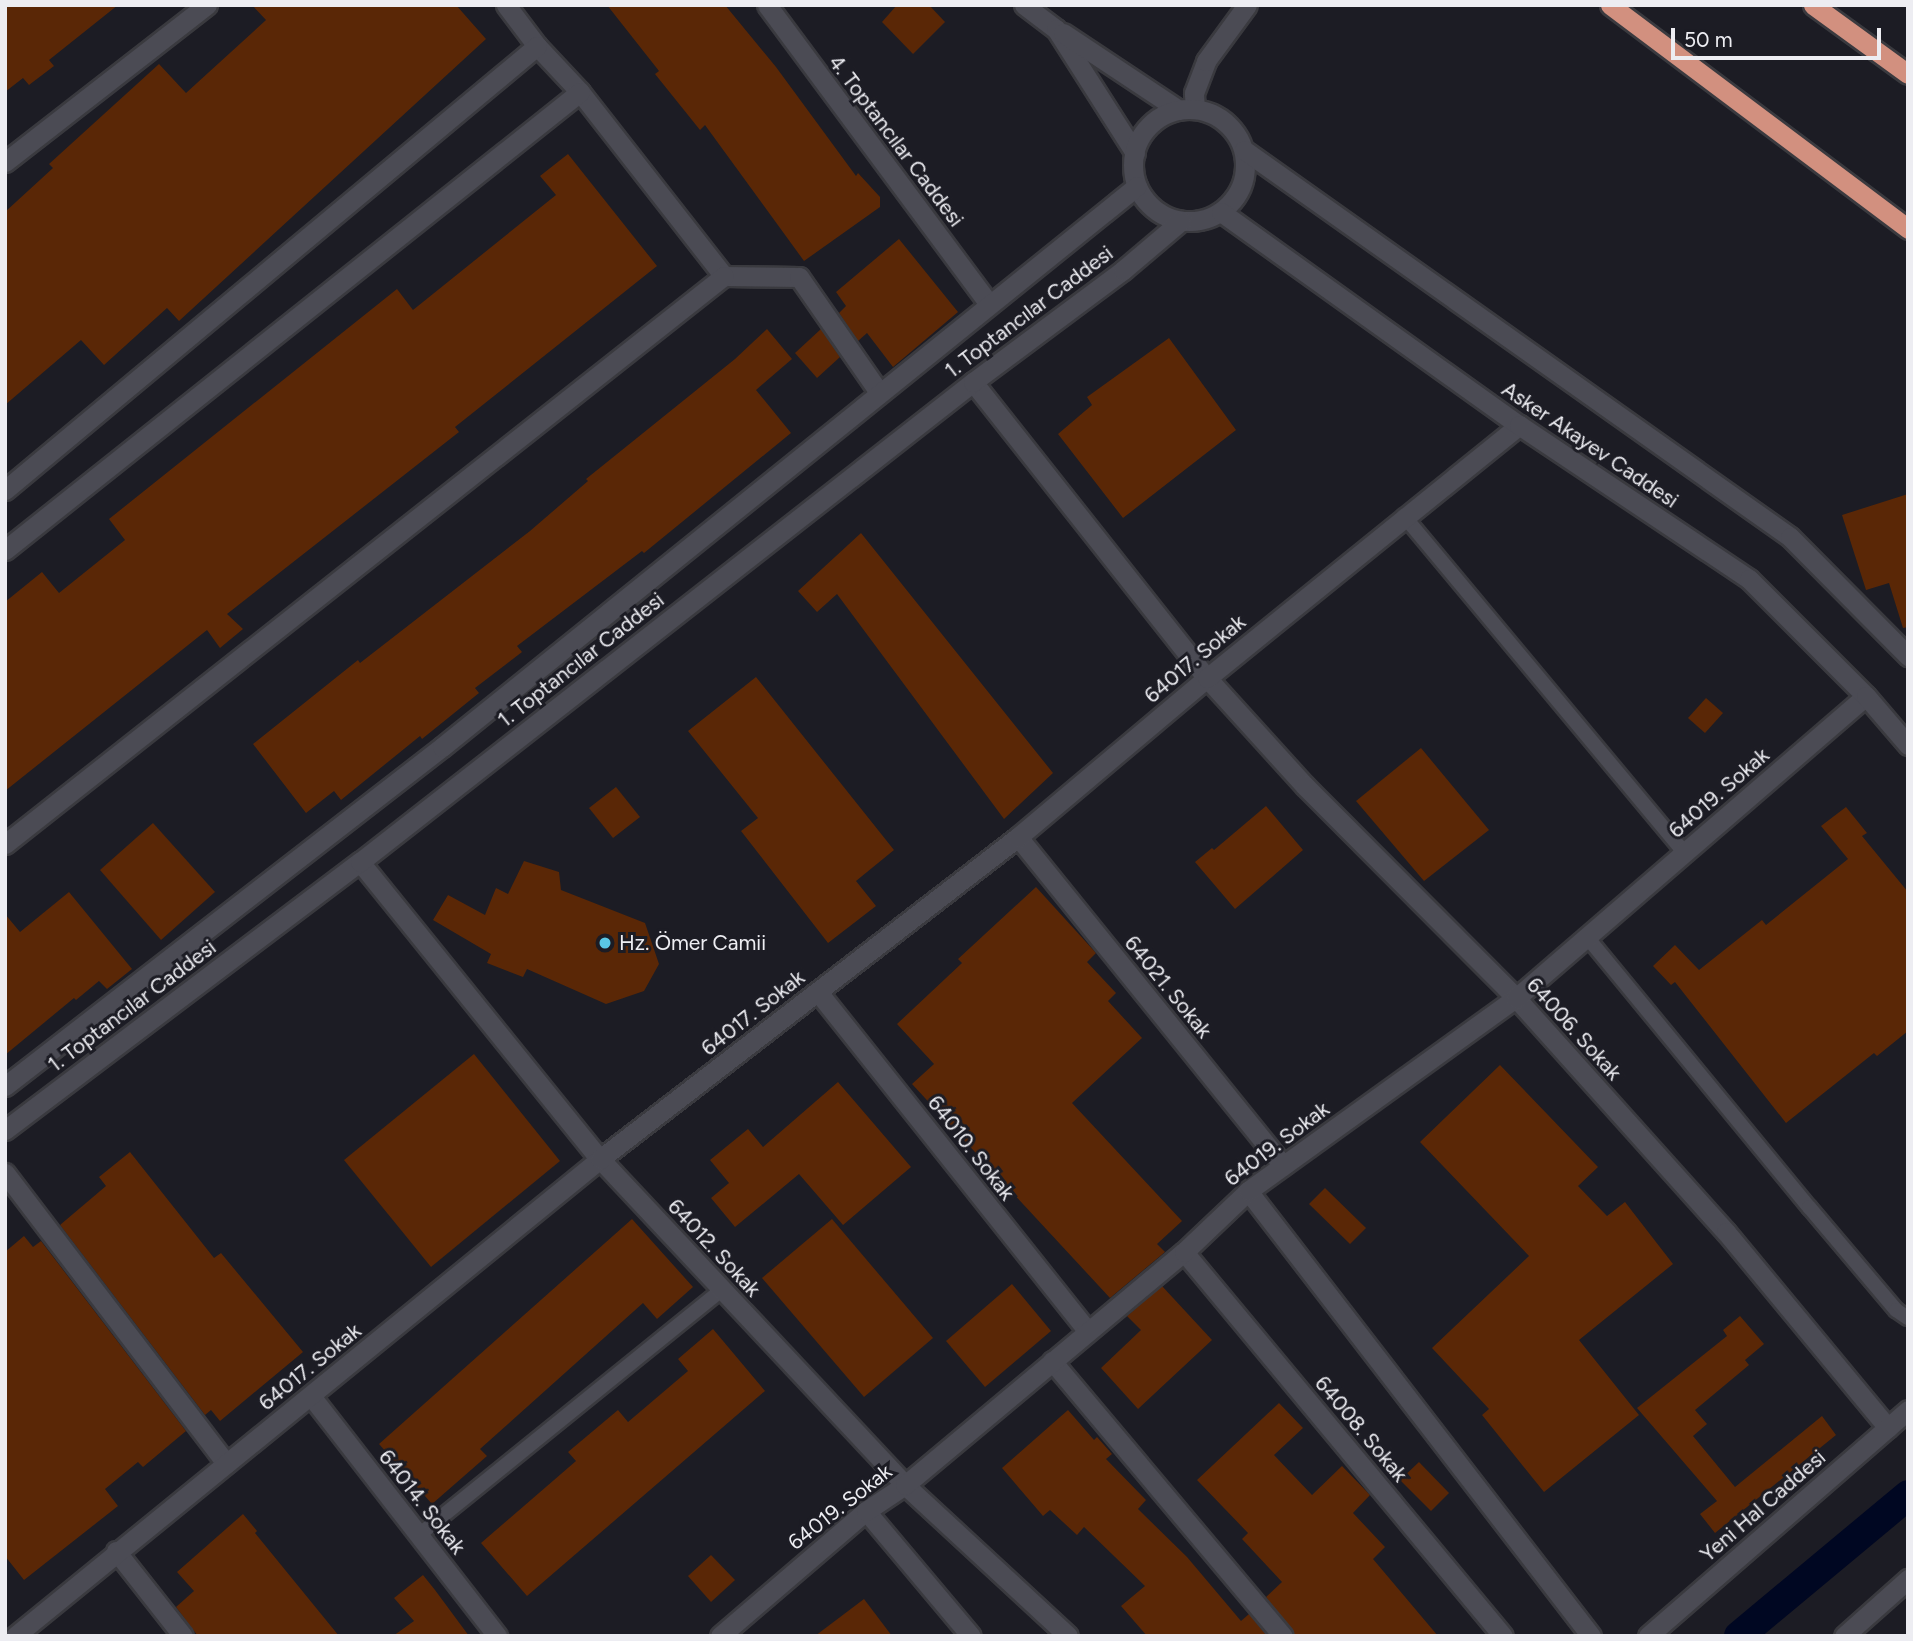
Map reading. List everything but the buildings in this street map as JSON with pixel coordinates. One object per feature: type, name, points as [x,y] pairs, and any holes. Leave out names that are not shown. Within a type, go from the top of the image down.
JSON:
[{"type":"highway","points":[[1610,5],[1908,229]]},
{"type":"highway","points":[[1813,5],[1908,74]]},
{"type":"street","points":[[5,162],[207,5]]},
{"type":"street","points":[[506,5],[537,46],[580,92],[724,276]]},
{"type":"street","name":"4. Toptancılar Caddesi","points":[[767,5],[988,303]]},
{"type":"street","points":[[1024,5],[1056,29],[1135,153]]},
{"type":"street","points":[[1244,150],[1244,178],[1240,191],[1221,212],[1195,221],[1181,221],[1154,209],[1137,186],[1133,169],[1140,138],[1150,125],[1163,115],[1187,110],[1206,61],[1247,5]]},
{"type":"street","name":"Asker Akayev Caddesi","points":[[1056,29],[1187,110],[1226,122],[1244,150],[1790,537],[1908,656]]},
{"type":"street","points":[[5,490],[537,46]]},
{"type":"street","points":[[5,550],[580,92]]},
{"type":"street","name":"1. Toptancılar Caddesi","points":[[5,1087],[442,747],[988,303],[1137,186]]},
{"type":"street","name":"Asker Akayev Caddesi","points":[[1221,212],[1519,425],[1748,579],[1866,696],[1908,745]]},
{"type":"street","name":"1. Toptancılar Caddesi","points":[[5,1130],[360,862],[973,382],[1123,270],[1181,221]]},
{"type":"street","points":[[5,844],[724,276],[799,277],[879,392]]},
{"type":"street","name":"64006. Sokak","points":[[973,382],[1207,678],[1305,786],[1516,998],[1726,1232],[1888,1428]]},
{"type":"street","name":"64017. Sokak","points":[[15,1636],[600,1159],[1018,837],[1207,678],[1519,425]]},
{"type":"street","name":"64019. Sokak","points":[[720,1636],[866,1511],[905,1485],[1184,1252],[1248,1191],[1516,998],[1866,696]]},
{"type":"street","name":"64021. Sokak","points":[[1018,837],[1283,1166]]},
{"type":"street","name":"64012. Sokak","points":[[360,862],[600,1159],[905,1485],[1068,1636]]},
{"type":"street","name":"64010. Sokak","points":[[818,992],[1088,1331]]},
{"type":"street","points":[[5,1173],[226,1462]]},
{"type":"street","points":[[1248,1191],[1591,1636]]},
{"type":"street","name":"64008. Sokak","points":[[1184,1252],[1503,1636]]},
{"type":"street","points":[[1052,1361],[1283,1636]]},
{"type":"street","name":"64014. Sokak","points":[[311,1396],[498,1636]]},
{"type":"street","name":"Yeni Hal Caddesi","points":[[1648,1636],[1908,1410]]},
{"type":"street","points":[[866,1511],[971,1636]]},
{"type":"street","points":[[116,1551],[183,1636]]},
{"type":"street","points":[[1844,1636],[1908,1579]]},
{"type":"lane","points":[[1404,516],[1685,853]]},
{"type":"lane","points":[[1587,937],[1808,1207],[1896,1310],[1908,1318]]},
{"type":"lane","points":[[419,1535],[722,1290]]},
{"type":"waterway","points":[[1739,1636],[1908,1495]]},
{"type":"place","name":"Hz. Ömer Camii","points":[[605,943]]}]
